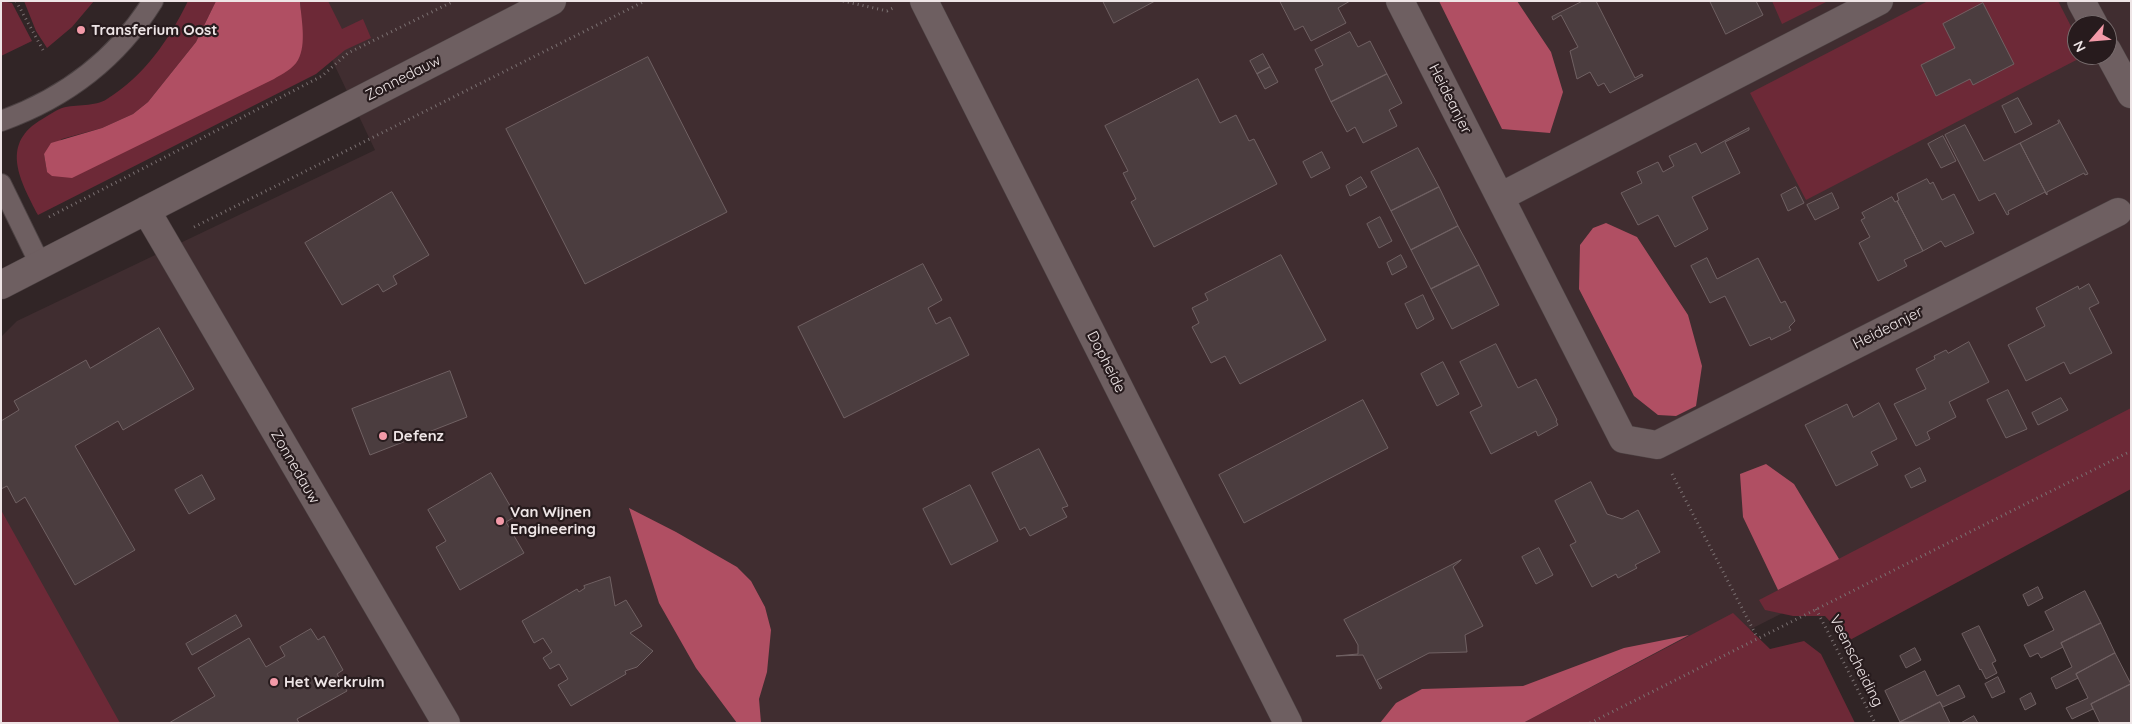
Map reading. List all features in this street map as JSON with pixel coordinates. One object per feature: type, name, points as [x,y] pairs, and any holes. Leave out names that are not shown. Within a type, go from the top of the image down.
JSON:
[{"type":"street","name":"Zonnedauw","points":[[1,285],[552,1]]},
{"type":"street","name":"Heideanjer","points":[[1400,1],[1623,439],[1658,445],[2118,212]]},
{"type":"street","points":[[1500,197],[1879,1]]},
{"type":"street","points":[[2081,1],[2089,15]]},
{"type":"street","name":"Dopheide","points":[[911,3],[1288,723]]},
{"type":"street","points":[[2115,65],[2131,94]]},
{"type":"street","name":"Zonnedauw","points":[[146,210],[446,723]]},
{"type":"lane","points":[[1,121],[21,114],[61,93],[98,67],[128,37],[153,1]]},
{"type":"lane","points":[[1,184],[40,264]]},
{"type":"path","points":[[16,1],[43,50]]},
{"type":"path","points":[[24,230],[322,76],[348,53],[454,1]]},
{"type":"path","points":[[163,242],[645,1]]},
{"type":"path","points":[[843,1],[887,11],[911,3]]},
{"type":"path","points":[[1658,445],[1757,637]]},
{"type":"path","points":[[1590,723],[1757,637],[2131,451]]},
{"type":"path","name":"Veenscheiding","points":[[1816,609],[1875,723]]},
{"type":"shaded area","points":[[1,1],[12,3],[32,41],[1,56]]},
{"type":"shaded area","points":[[24,1],[94,1],[72,27],[47,48],[36,31]]},
{"type":"shaded area","points":[[188,1],[216,1],[196,42],[148,102],[133,114],[102,128],[62,139],[44,154],[47,172],[301,10],[300,1],[328,1],[342,29],[363,19],[371,38],[345,50],[316,74],[38,215],[26,190],[18,165],[17,153],[20,142],[27,131],[59,109],[102,102],[120,90],[144,68],[164,43]]},
{"type":"shaded area","points":[[216,1],[300,1],[303,39],[301,54],[296,63],[274,79],[72,178],[52,176],[47,172],[44,154],[51,143],[102,128],[133,114],[148,102],[196,42]]},
{"type":"shaded area","points":[[304,1],[2131,1],[2131,437],[1565,723],[65,723],[1,616],[1,337],[17,321],[375,150]]},
{"type":"shaded area","points":[[1439,1],[1517,1],[1551,52],[1563,92],[1550,133],[1502,129]]},
{"type":"shaded area","points":[[1772,1],[1828,1],[1782,24]]},
{"type":"shaded area","points":[[1928,1],[2058,1],[2067,19],[2067,65],[1806,200],[1750,93]]},
{"type":"shaded area","points":[[1606,223],[1637,237],[1688,315],[1702,366],[1696,406],[1676,416],[1658,415],[1634,396],[1579,289],[1580,245],[1593,228]]},
{"type":"shaded area","points":[[2131,408],[2131,489],[1848,641],[1825,616],[1793,616],[1765,610],[1759,600]]},
{"type":"shaded area","points":[[1766,464],[1794,484],[1839,559],[1778,590],[1743,517],[1740,474]]},
{"type":"shaded area","points":[[629,508],[737,567],[751,581],[765,607],[771,630],[767,672],[759,699],[761,723],[737,723],[696,668],[659,603]]},
{"type":"shaded area","points":[[1,510],[120,723],[1,723]]},
{"type":"shaded area","points":[[1733,613],[1770,649],[1804,641],[1821,654],[1855,723],[1523,723]]},
{"type":"shaded area","points":[[1689,635],[1523,723],[1380,723],[1396,703],[1422,689],[1523,686],[1624,648]]},
{"type":"building","points":[[1103,1],[1155,1],[1114,23]]},
{"type":"building","points":[[1280,1],[1350,1],[1338,8],[1346,23],[1311,41],[1303,26],[1295,30]]},
{"type":"building","points":[[1583,1],[1596,1],[1635,78],[1642,74],[1643,76],[1610,93],[1604,83],[1598,86],[1590,72],[1577,79],[1570,51],[1578,47],[1561,15],[1553,20],[1552,17]]},
{"type":"building","points":[[1710,1],[1756,1],[1763,15],[1726,34]]},
{"type":"building","points":[[1983,3],[2014,64],[1973,85],[1970,79],[1936,96],[1921,65],[1955,48],[1943,24]]},
{"type":"building","points":[[1350,32],[1358,47],[1370,41],[1387,74],[1331,102],[1315,69],[1323,65],[1315,50]]},
{"type":"building","points":[[1263,54],[1270,67],[1257,74],[1250,61]]},
{"type":"building","points":[[648,57],[727,212],[585,284],[506,129]]},
{"type":"building","points":[[1270,67],[1278,82],[1265,89],[1257,74]]},
{"type":"building","points":[[1387,74],[1402,103],[1389,110],[1397,126],[1363,143],[1355,127],[1347,132],[1331,102]]},
{"type":"building","points":[[1198,79],[1220,123],[1236,115],[1249,141],[1254,139],[1277,184],[1154,247],[1131,202],[1136,199],[1123,173],[1128,171],[1105,126]]},
{"type":"building","points":[[2018,98],[2032,124],[2015,133],[2002,106]]},
{"type":"building","points":[[2059,120],[2088,174],[2085,175],[2084,173],[2047,192],[2047,195],[2020,143],[2059,123]]},
{"type":"building","points":[[1965,125],[1984,161],[2020,143],[2047,195],[2045,192],[2008,211],[2009,214],[2007,215],[1995,193],[1979,201],[1945,135]]},
{"type":"building","points":[[1749,128],[1749,130],[1725,142],[1740,173],[1692,197],[1708,229],[1675,247],[1658,215],[1638,225],[1621,193],[1642,183],[1637,172],[1658,162],[1663,172],[1674,166],[1669,156],[1696,143],[1701,153]]},
{"type":"building","points":[[1943,136],[1956,161],[1941,168],[1928,144]]},
{"type":"building","points":[[1418,148],[1439,187],[1391,211],[1371,172]]},
{"type":"building","points":[[1322,152],[1330,168],[1311,178],[1303,162]]},
{"type":"building","points":[[1361,177],[1367,187],[1350,196],[1346,186]]},
{"type":"building","points":[[1927,179],[1930,184],[1933,182],[1942,200],[1954,194],[1974,233],[1945,247],[1941,241],[1923,251],[1897,201],[1899,200],[1897,194]]},
{"type":"building","points":[[1439,187],[1458,226],[1411,250],[1391,211]]},
{"type":"building","points":[[1796,187],[1804,203],[1788,211],[1781,195]]},
{"type":"building","points":[[392,192],[429,255],[393,276],[397,284],[383,292],[378,284],[342,305],[305,243]]},
{"type":"building","points":[[1832,193],[1839,208],[1815,220],[1807,205]]},
{"type":"building","points":[[1892,197],[1895,202],[1897,201],[1923,251],[1904,260],[1907,266],[1878,281],[1859,243],[1870,237],[1861,220],[1865,218],[1862,213]]},
{"type":"building","points":[[1380,217],[1392,241],[1379,248],[1367,224]]},
{"type":"building","points":[[1458,226],[1479,265],[1431,289],[1411,250]]},
{"type":"building","points":[[1281,255],[1326,340],[1240,384],[1225,356],[1211,363],[1192,327],[1199,323],[1192,308],[1208,300],[1205,294]]},
{"type":"building","points":[[1401,255],[1407,267],[1392,275],[1387,263]]},
{"type":"building","points":[[1707,258],[1717,279],[1758,258],[1781,303],[1785,301],[1795,321],[1789,327],[1791,330],[1771,340],[1770,337],[1750,346],[1725,296],[1710,303],[1691,266]]},
{"type":"building","points":[[923,264],[942,300],[928,308],[936,324],[950,317],[969,355],[844,418],[798,327]]},
{"type":"building","points":[[1479,265],[1499,305],[1452,329],[1431,289]]},
{"type":"building","points":[[2089,284],[2099,303],[2089,308],[2112,353],[2070,374],[2064,362],[2026,381],[2008,345],[2045,326],[2036,308],[2078,286],[2079,289]]},
{"type":"building","points":[[1423,295],[1434,319],[1417,329],[1405,304]]},
{"type":"building","points":[[159,328],[194,389],[123,430],[118,421],[75,446],[135,550],[75,585],[25,497],[16,503],[7,486],[1,489],[1,421],[19,410],[14,401],[86,360],[90,368]]},
{"type":"building","points":[[1969,342],[1989,382],[1949,402],[1956,417],[1927,432],[1930,439],[1916,446],[1894,404],[1926,389],[1916,369],[1935,359],[1934,356],[1946,350],[1948,353]]},
{"type":"building","points":[[1496,344],[1518,388],[1536,379],[1558,425],[1538,436],[1536,431],[1491,454],[1470,412],[1482,406],[1460,362]]},
{"type":"building","points":[[1443,362],[1459,394],[1437,406],[1421,374]]},
{"type":"building","points":[[450,371],[467,417],[370,455],[352,409]]},
{"type":"building","points":[[2008,390],[2027,429],[2006,438],[1987,400]]},
{"type":"building","points":[[2061,398],[2068,410],[2038,425],[2032,413]]},
{"type":"building","points":[[1363,400],[1388,448],[1244,523],[1219,475]]},
{"type":"building","points":[[1879,403],[1897,439],[1871,452],[1878,465],[1836,486],[1805,425],[1847,404],[1853,417]]},
{"type":"building","points":[[1039,449],[1068,506],[1062,508],[1067,517],[1030,536],[1025,527],[1020,530],[992,473]]},
{"type":"building","points":[[1920,468],[1926,481],[1911,488],[1905,476]]},
{"type":"building","points":[[491,473],[516,516],[506,522],[524,553],[460,590],[436,547],[446,541],[428,510]]},
{"type":"building","points":[[202,475],[215,499],[189,514],[175,490]]},
{"type":"building","points":[[1591,482],[1607,514],[1622,519],[1638,510],[1660,552],[1635,565],[1637,568],[1618,578],[1616,574],[1592,587],[1570,545],[1576,542],[1555,501]]},
{"type":"building","points":[[970,485],[998,541],[951,565],[923,509]]},
{"type":"building","points":[[1539,548],[1553,575],[1536,584],[1522,557]]},
{"type":"building","points":[[1461,560],[1453,567],[1483,626],[1465,635],[1467,652],[1429,653],[1377,680],[1382,688],[1380,689],[1363,655],[1336,656],[1358,654],[1358,645],[1344,620]]},
{"type":"building","points":[[610,577],[615,606],[626,600],[642,626],[630,633],[653,651],[637,667],[625,671],[626,674],[571,706],[558,685],[568,679],[559,664],[550,669],[543,658],[552,652],[543,638],[534,643],[522,621],[577,589],[579,592],[585,588],[584,586]]},
{"type":"building","points":[[2038,587],[2043,598],[2028,606],[2023,595]]},
{"type":"building","points":[[2085,591],[2101,623],[2061,643],[2063,647],[2041,658],[2038,653],[2030,657],[2024,645],[2054,630],[2045,612]]},
{"type":"building","points":[[236,615],[242,626],[192,655],[186,644]]},
{"type":"building","points":[[2101,623],[2115,653],[2076,674],[2078,678],[2056,689],[2051,678],[2072,667],[2061,643]]},
{"type":"building","points":[[1979,626],[1996,661],[1992,663],[1997,673],[1986,679],[1962,634]]},
{"type":"building","name":"Het Werkruim","points":[[311,629],[318,640],[324,636],[343,670],[337,674],[347,691],[297,719],[299,723],[169,723],[215,696],[198,668],[249,638],[266,667],[285,656],[280,647]]},
{"type":"building","points":[[1915,648],[1921,660],[1906,668],[1900,656]]},
{"type":"building","points":[[2115,653],[2131,684],[2091,704],[2093,709],[2072,719],[2066,708],[2088,698],[2076,674]]},
{"type":"building","points":[[1925,671],[1937,696],[1959,685],[1965,697],[1943,707],[1940,702],[1900,722],[1885,691]]},
{"type":"building","points":[[1998,677],[2005,692],[1992,698],[1985,684]]},
{"type":"building","points":[[2131,684],[2131,723],[2100,723],[2091,704]]},
{"type":"building","points":[[2031,693],[2036,704],[2025,710],[2020,699]]},
{"type":"building","points":[[1940,702],[1950,723],[1900,722]]},
{"type":"building","points":[[1974,716],[1978,723],[1961,723]]},
{"type":"place","name":"Transferium Oost","points":[[81,30]]},
{"type":"place","name":"Defenz","points":[[383,436]]},
{"type":"place","name":"Van Wijnen Engineering","points":[[500,521]]},
{"type":"place","name":"Het Werkruim","points":[[274,682]]}]
